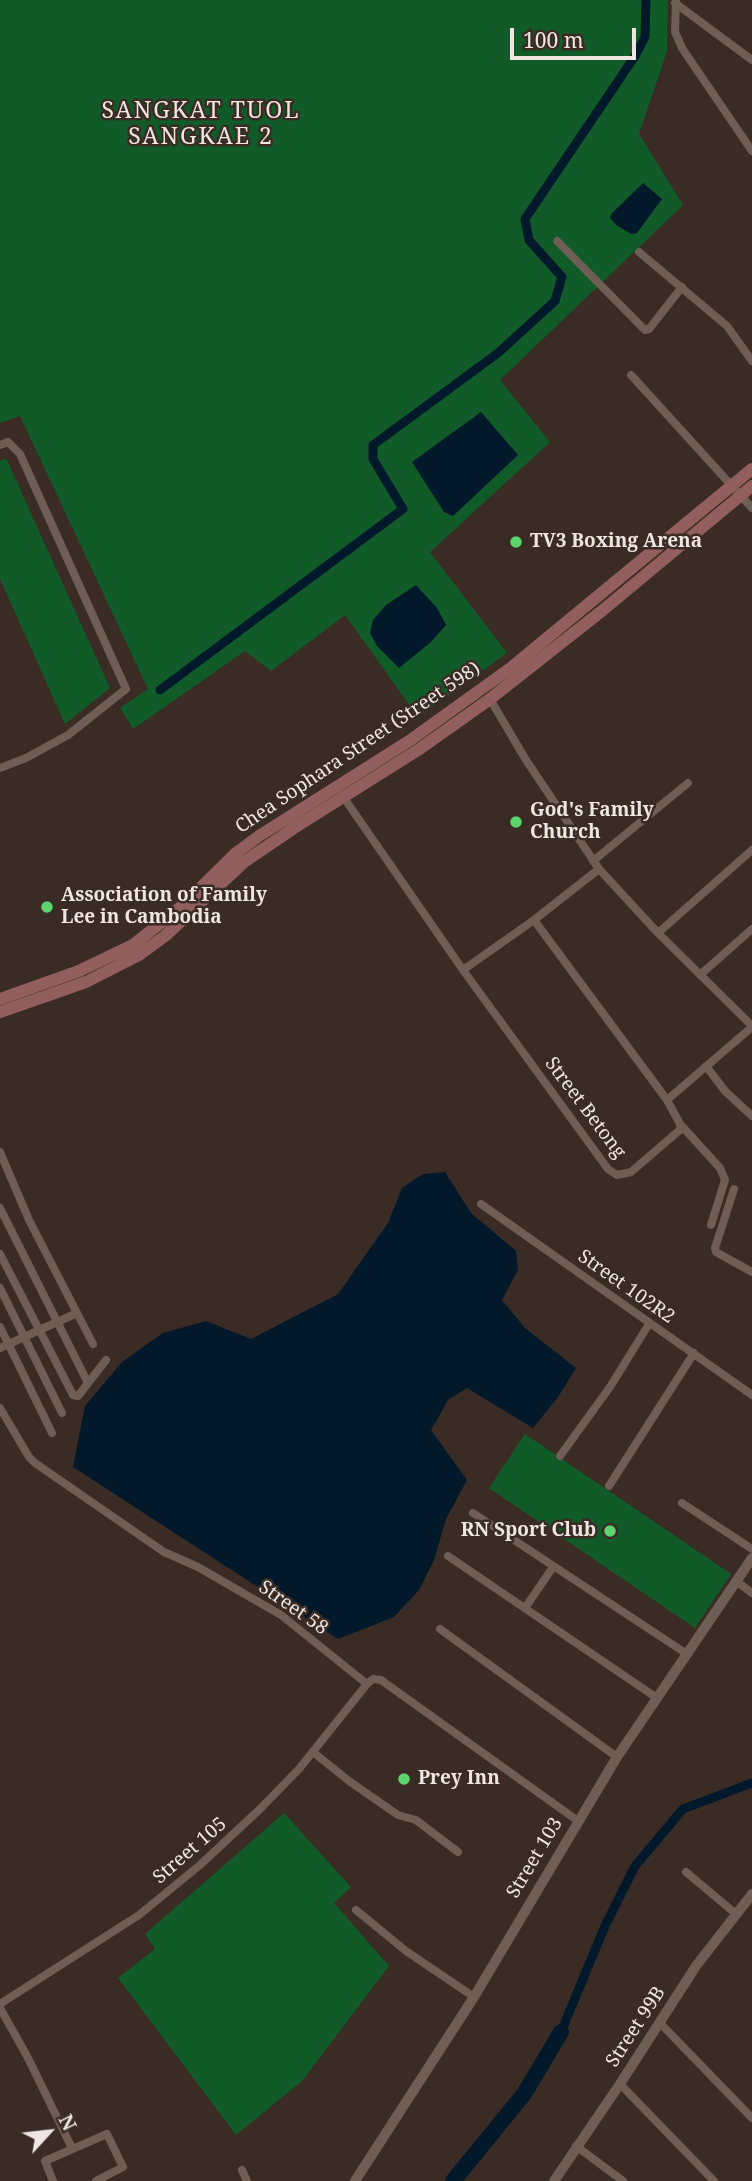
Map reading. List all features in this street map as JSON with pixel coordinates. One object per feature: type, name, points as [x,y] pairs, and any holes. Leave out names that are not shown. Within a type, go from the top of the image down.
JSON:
[{"type":"main road","name":"Chea Sophara Street (Street 598)","points":[[0,999],[79,971],[133,944],[182,905],[236,853],[418,750],[490,699],[576,623],[736,491],[752,469]]},
{"type":"main road","name":"Chea Sophara Street (Street 598)","points":[[736,491],[752,486]]},
{"type":"main road","name":"Chea Sophara Street (Street 598)","points":[[0,1012],[86,982],[139,955],[166,936],[244,862],[576,623]]},
{"type":"street","points":[[675,2],[752,60]]},
{"type":"street","points":[[675,2],[675,32],[682,48],[752,151]]},
{"type":"street","points":[[557,241],[645,330],[649,329],[682,287]]},
{"type":"street","points":[[639,252],[727,326],[752,361]]},
{"type":"street","points":[[631,375],[752,508]]},
{"type":"street","points":[[0,445],[8,442],[20,454],[126,689],[68,735],[26,758],[0,768]]},
{"type":"street","points":[[490,699],[526,760],[599,869],[657,933],[752,1026],[667,1100]]},
{"type":"street","points":[[593,861],[688,783]]},
{"type":"street","name":"Street Betong","points":[[340,792],[463,970],[608,1169],[617,1175],[631,1172],[674,1135],[680,1129],[680,1124]]},
{"type":"street","points":[[657,933],[752,850]]},
{"type":"street","points":[[463,970],[534,920],[599,869]]},
{"type":"street","points":[[534,920],[667,1100],[680,1124],[720,1168],[725,1180],[711,1224]]},
{"type":"street","points":[[700,975],[752,929]]},
{"type":"street","points":[[706,1066],[725,1091],[752,1116]]},
{"type":"street","points":[[0,1152],[29,1220],[93,1343]]},
{"type":"street","points":[[734,1189],[715,1248],[716,1252],[752,1272]]},
{"type":"street","name":"Street 102R2","points":[[481,1204],[752,1395]]},
{"type":"street","points":[[0,1208],[88,1383]]},
{"type":"street","points":[[0,1254],[73,1395],[78,1396],[106,1360]]},
{"type":"street","points":[[0,1288],[62,1413]]},
{"type":"street","points":[[0,1349],[77,1313]]},
{"type":"street","points":[[560,1456],[610,1387],[649,1324]]},
{"type":"street","points":[[0,1327],[52,1433]]},
{"type":"street","points":[[608,1486],[694,1353]]},
{"type":"street","name":"Street 58","points":[[0,1408],[29,1457],[43,1468],[164,1552],[208,1572],[281,1615],[367,1684],[373,1679],[380,1680],[578,1821]]},
{"type":"street","points":[[682,1503],[752,1549]]},
{"type":"street","points":[[473,1513],[687,1654]]},
{"type":"street","points":[[448,1556],[657,1698]]},
{"type":"street","name":"Street 103","points":[[355,2181],[474,1997],[617,1757],[752,1558]]},
{"type":"street","points":[[525,1608],[553,1567]]},
{"type":"street","points":[[736,1581],[752,1593]]},
{"type":"street","points":[[440,1629],[617,1757]]},
{"type":"street","name":"Street 105","points":[[0,2006],[88,1949],[200,1865],[260,1810],[313,1752],[367,1684]]},
{"type":"street","points":[[313,1752],[398,1815],[416,1820],[458,1852]]},
{"type":"street","points":[[686,1872],[736,1914]]},
{"type":"street","name":"Street 99B","points":[[554,2181],[695,1966],[751,1898]]},
{"type":"street","points":[[356,1910],[405,1951],[474,1997]]},
{"type":"street","points":[[0,2006],[72,2148]]},
{"type":"street","points":[[660,2023],[752,2118]]},
{"type":"street","points":[[620,2084],[714,2181]]},
{"type":"street","points":[[745,2111],[752,2103]]},
{"type":"street","points":[[53,2181],[45,2161],[104,2134],[109,2137],[123,2168],[96,2181]]},
{"type":"street","points":[[576,2146],[623,2181]]},
{"type":"street","points":[[242,2170],[247,2181]]},
{"type":"green space","points":[[0,0],[668,0],[667,51],[639,134],[683,205],[500,380],[550,442],[430,552],[507,653],[418,717],[345,615],[271,671],[245,651],[133,729],[120,708],[148,689],[20,416],[0,423]]},
{"type":"green space","points":[[6,458],[110,688],[65,724],[0,579],[0,461]]},
{"type":"green space","name":"RN Sport Club","points":[[525,1434],[731,1574],[695,1628],[489,1488]]},
{"type":"green space","points":[[284,1813],[351,1887],[334,1903],[389,1966],[302,2081],[236,2135],[118,1978],[155,1949],[145,1934]]},
{"type":"water","points":[[643,183],[662,199],[637,233],[631,234],[610,218]]},
{"type":"water","points":[[481,412],[518,455],[453,516],[444,512],[412,462]]},
{"type":"water","points":[[416,585],[437,608],[446,625],[431,642],[399,668],[377,646],[370,633],[373,620],[386,605]]},
{"type":"water","points":[[445,1172],[471,1213],[516,1251],[518,1270],[502,1300],[525,1328],[576,1368],[558,1397],[533,1428],[467,1388],[448,1400],[431,1430],[467,1480],[446,1519],[434,1560],[419,1590],[394,1617],[338,1639],[73,1467],[85,1406],[122,1362],[163,1333],[206,1321],[251,1339],[338,1294],[388,1223],[402,1188],[423,1174]]},
{"type":"waterway","points":[[160,690],[403,509],[373,459],[373,445],[498,353],[555,301],[562,277],[529,240],[525,219],[635,56],[645,37],[646,0]]},
{"type":"waterway","points":[[561,2032],[605,1926],[635,1866],[683,1809],[752,1783]]},
{"type":"waterway","points":[[453,2181],[524,2094],[561,2032]]},
{"type":"place","name":"TV3 Boxing Arena","points":[[516,542]]},
{"type":"place","name":"God's Family Church","points":[[516,822]]},
{"type":"place","name":"Association of Family Lee in Cambodia","points":[[47,907]]},
{"type":"place","name":"RN Sport Club","points":[[610,1531]]},
{"type":"place","name":"Prey Inn","points":[[404,1779]]},
{"type":"district","name":"SANGKAT TUOL SANGKAE 2","points":[[201,124]]}]
